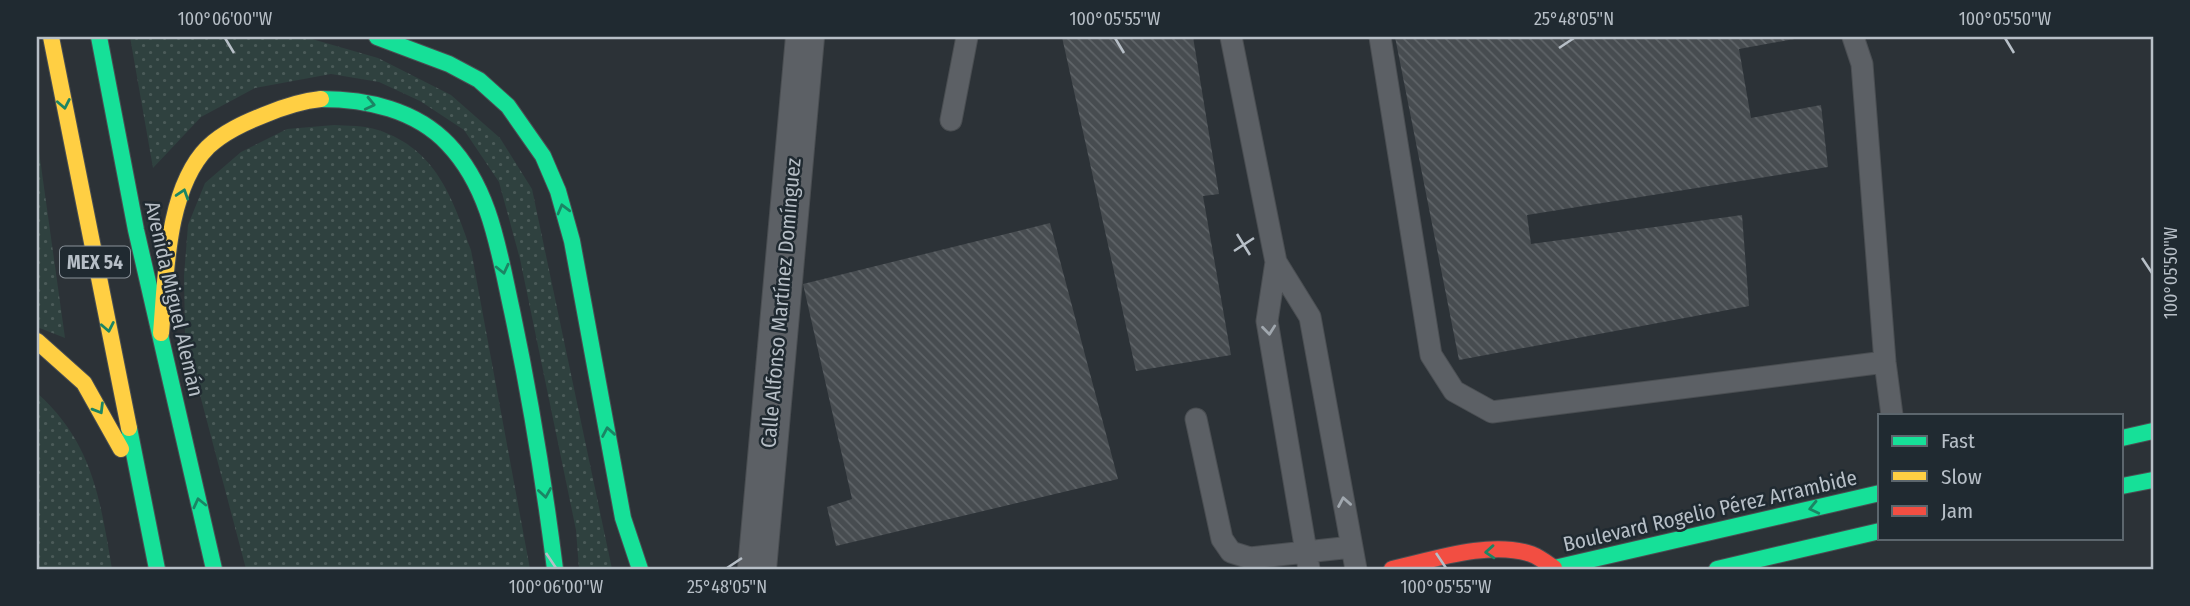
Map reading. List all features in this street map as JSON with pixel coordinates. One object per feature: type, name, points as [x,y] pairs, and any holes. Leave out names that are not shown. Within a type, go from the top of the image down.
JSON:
[{"type":"main road","name":"MEX 54","points":[[51,37],[156,569]]},
{"type":"main road","name":"Avenida Miguel Alemán","points":[[99,37],[136,230],[214,569]]},
{"type":"main road","points":[[377,37],[449,64],[479,80],[508,106],[543,156],[558,191],[572,241],[623,518],[640,569]]},
{"type":"main road","points":[[161,333],[168,258],[186,185],[198,161],[216,141],[234,127],[298,102],[325,98],[367,102],[399,111],[434,131],[461,157],[479,189],[491,222],[527,381],[555,569]]},
{"type":"main road","points":[[37,341],[84,383],[112,429],[140,488]]},
{"type":"main road","points":[[2124,438],[2153,431]]},
{"type":"main road","points":[[2124,485],[2153,480]]},
{"type":"main road","name":"Boulevard Rogelio Pérez Arrambide","points":[[1553,569],[1878,493]]},
{"type":"main road","points":[[1717,569],[1878,532]]},
{"type":"main road","points":[[1785,569],[1878,533]]},
{"type":"main road","points":[[1392,569],[1460,556],[1505,551],[1526,553],[1553,569]]},
{"type":"street","name":"Calle Alfonso Martínez Domínguez","points":[[757,569],[805,37]]},
{"type":"lane","points":[[951,120],[967,37]]},
{"type":"lane","points":[[1231,37],[1276,262],[1267,321],[1308,561]]},
{"type":"lane","points":[[1380,37],[1431,355],[1454,391],[1492,412],[1885,362]]},
{"type":"lane","points":[[1853,37],[1862,64],[1885,362],[1892,414]]},
{"type":"lane","points":[[1276,262],[1310,317],[1356,569]]},
{"type":"lane","points":[[1196,419],[1222,539],[1231,552],[1250,558],[1308,561],[1352,547]]},
{"type":"shaded area","points":[[130,37],[305,37],[378,58],[451,95],[500,138],[532,189],[612,569],[579,569],[576,530],[520,259],[499,182],[464,130],[420,101],[379,82],[331,74],[255,88],[201,117],[153,168]]},
{"type":"shaded area","points":[[334,125],[378,130],[398,138],[414,149],[439,177],[457,212],[471,250],[530,569],[246,569],[185,338],[184,276],[188,225],[205,183],[241,152],[287,129]]},
{"type":"shaded area","points":[[37,137],[65,338],[37,327]]},
{"type":"shaded area","points":[[37,393],[56,412],[82,452],[98,496],[112,569],[37,569]]},
{"type":"building","points":[[1062,37],[1193,37],[1219,194],[1203,196],[1231,355],[1136,371]]},
{"type":"building","points":[[1395,37],[1805,37],[1739,49],[1751,118],[1821,105],[1828,167],[1527,215],[1531,244],[1742,215],[1749,306],[1459,360]]},
{"type":"building","points":[[1050,223],[1118,479],[836,546],[827,507],[852,499],[803,284]]},
{"type":"traffic: fast","points":[[99,37],[136,230],[214,569]]},
{"type":"traffic: fast","points":[[377,37],[449,64],[479,80],[508,106],[543,156],[558,191],[572,241],[623,518],[640,569]]},
{"type":"traffic: fast","points":[[321,99],[373,104],[421,123],[448,144],[463,162],[484,201],[497,245],[525,375],[555,569]]},
{"type":"traffic: fast","points":[[129,428],[157,569]]},
{"type":"traffic: fast","points":[[2124,438],[2153,431]]},
{"type":"traffic: fast","points":[[2124,486],[2153,480]]},
{"type":"traffic: fast","points":[[1550,569],[1878,493]]},
{"type":"traffic: fast","points":[[1717,569],[1878,531]]},
{"type":"traffic: slow","points":[[51,37],[129,428]]},
{"type":"traffic: slow","points":[[161,333],[171,235],[176,210],[194,165],[208,147],[234,128],[285,107],[321,99]]},
{"type":"traffic: slow","points":[[37,341],[84,383],[121,449]]},
{"type":"traffic: jam","points":[[1392,569],[1461,553],[1498,549],[1531,554],[1554,568]]}]
